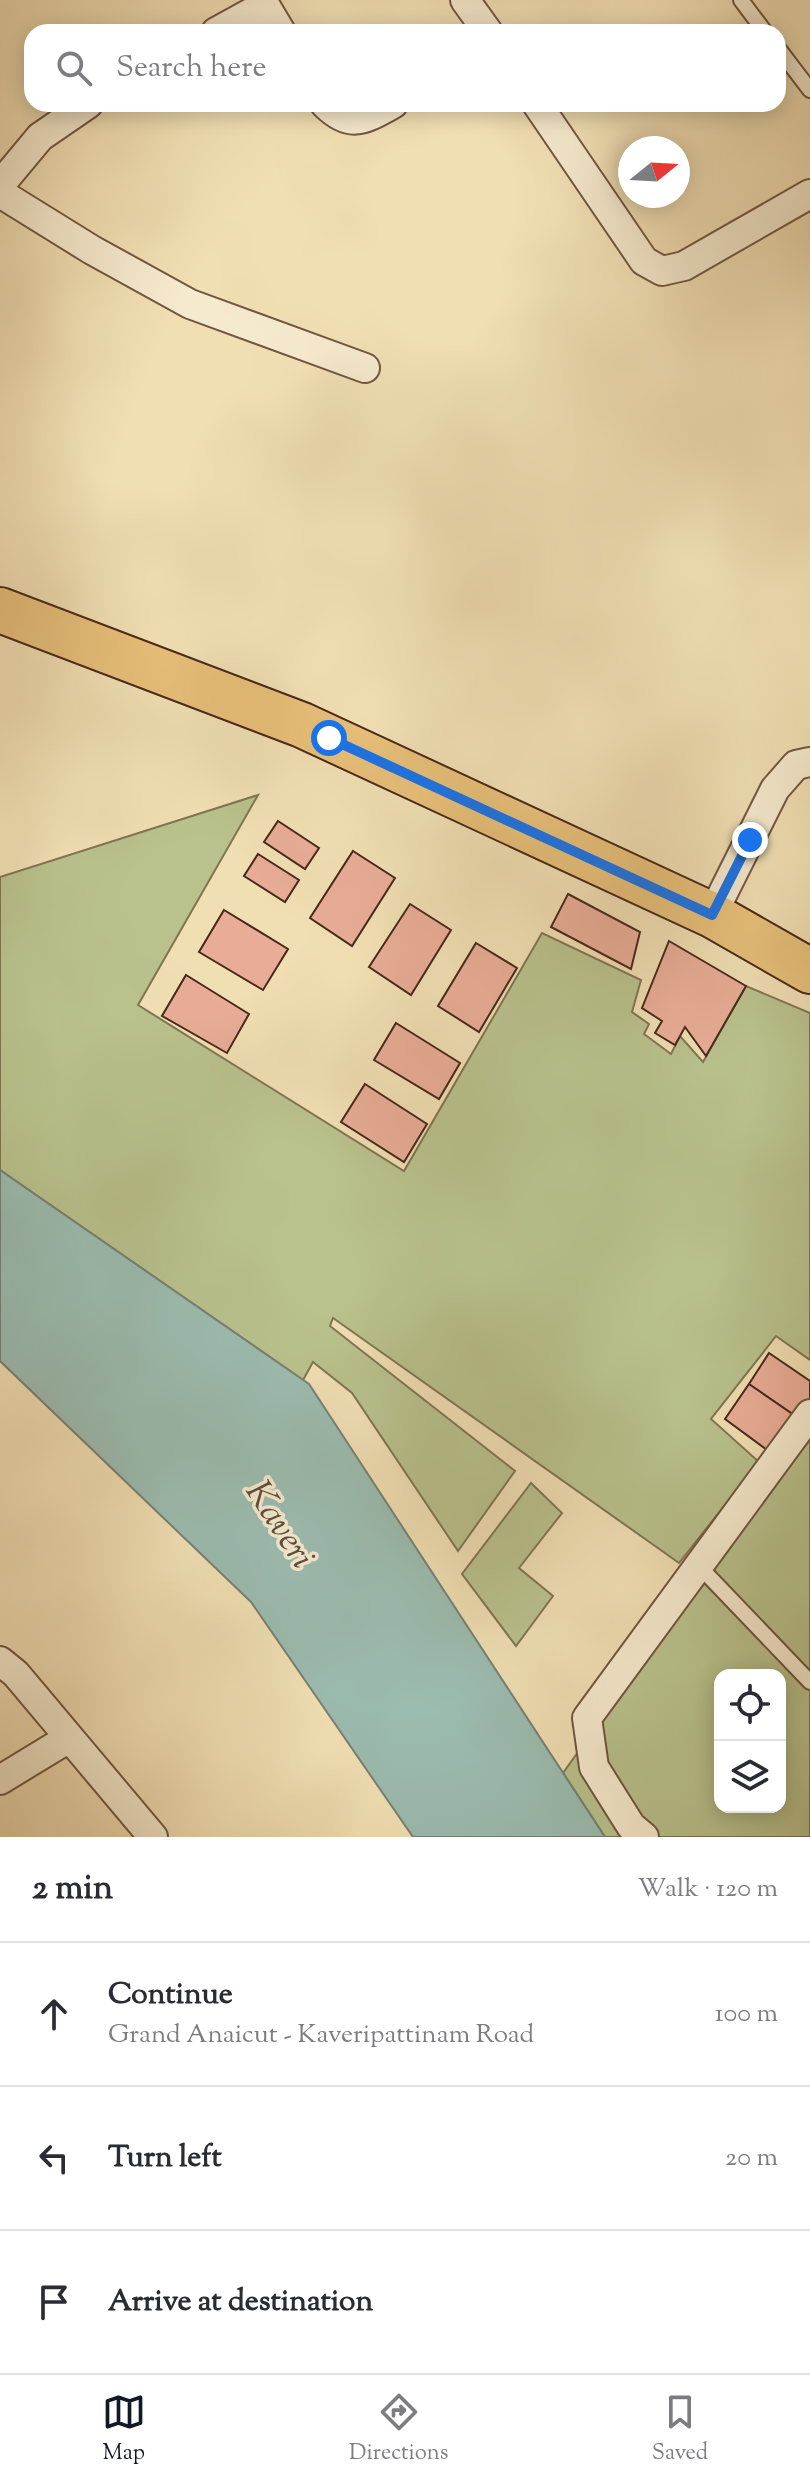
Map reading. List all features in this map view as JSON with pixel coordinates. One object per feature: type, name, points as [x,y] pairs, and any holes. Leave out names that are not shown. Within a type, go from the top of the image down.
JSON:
[{"type":"main road","points":[[0,610],[302,725],[712,915],[810,971]]},
{"type":"street","points":[[465,0],[482,24]]},
{"type":"street","points":[[229,24],[263,2],[276,24]]},
{"type":"street","points":[[0,185],[40,137],[76,112]]},
{"type":"street","points":[[334,112],[352,121],[378,112]]},
{"type":"street","points":[[542,112],[644,261],[662,271],[684,266],[810,194]]},
{"type":"street","points":[[0,193],[128,271],[190,304],[365,368]]},
{"type":"street","points":[[712,915],[775,789],[796,765],[810,762]]},
{"type":"street","points":[[644,1837],[631,1826],[594,1767],[587,1718],[810,1414]]},
{"type":"street","points":[[0,1661],[16,1674],[153,1837]]},
{"type":"street","points":[[0,1780],[69,1738]]},
{"type":"lane","points":[[741,0],[759,24]]},
{"type":"lane","points":[[786,58],[810,90]]},
{"type":"lane","points":[[699,1566],[810,1682]]},
{"type":"green space","points":[[258,795],[138,1005],[404,1171],[542,933],[641,980],[632,1012],[649,1024],[644,1034],[671,1054],[680,1036],[703,1062],[746,986],[810,1013],[810,1360],[776,1336],[711,1419],[759,1462],[679,1563],[333,1318],[330,1326],[515,1471],[458,1551],[352,1393],[313,1362],[303,1380],[0,1170],[0,877]]},
{"type":"green space","points":[[810,1440],[810,1837],[605,1837],[563,1773],[660,1637],[705,1581],[768,1489]]},
{"type":"green space","points":[[531,1483],[562,1513],[519,1568],[553,1596],[516,1646],[462,1574]]},
{"type":"water","name":"Kaveri","points":[[0,1170],[309,1384],[605,1837],[413,1837],[251,1602],[0,1361]]},
{"type":"building","points":[[278,821],[319,848],[305,869],[264,842]]},
{"type":"building","points":[[353,851],[395,878],[352,946],[310,918]]},
{"type":"building","points":[[258,854],[299,880],[285,902],[244,876]]},
{"type":"building","points":[[568,894],[640,932],[631,969],[551,927]]},
{"type":"building","points":[[410,904],[451,930],[411,995],[369,967]]},
{"type":"building","points":[[224,910],[288,949],[263,990],[199,952]]},
{"type":"building","points":[[669,941],[746,986],[706,1056],[685,1027],[675,1045],[655,1033],[662,1021],[642,1008]]},
{"type":"building","points":[[476,943],[517,968],[479,1032],[438,1006]]},
{"type":"building","points":[[186,975],[249,1014],[227,1053],[162,1016]]},
{"type":"building","points":[[396,1023],[460,1063],[439,1099],[374,1060]]},
{"type":"building","points":[[365,1084],[427,1124],[404,1162],[341,1122]]},
{"type":"building","points":[[769,1353],[810,1381],[810,1398],[797,1417],[749,1384]]},
{"type":"building","points":[[749,1384],[797,1417],[771,1453],[725,1419]]},
{"type":"route","points":[[329,738],[712,915],[750,840]]}]
